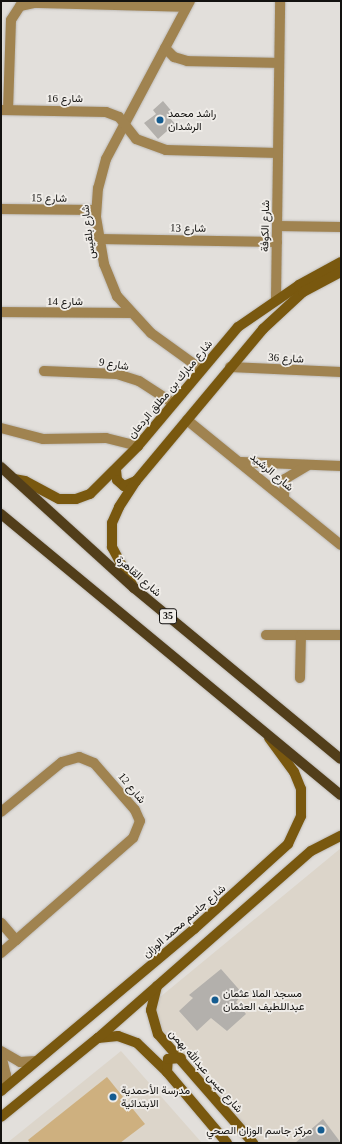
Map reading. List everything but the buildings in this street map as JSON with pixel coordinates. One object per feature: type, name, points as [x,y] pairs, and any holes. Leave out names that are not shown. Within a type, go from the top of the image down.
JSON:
[{"type":"main road","name":"شارع القاهرة","points":[[1,467],[134,588],[341,759]]},
{"type":"main road","name":"35","points":[[1,514],[268,737],[341,795]]},
{"type":"street","name":"شارع الكوفة","points":[[276,299],[280,1]]},
{"type":"street","points":[[5,110],[11,20],[20,6],[34,3],[188,4]]},
{"type":"street","name":"شارع بلقيس","points":[[188,4],[101,173],[96,210],[99,239],[110,282],[130,313],[164,344],[201,369]]},
{"type":"street","points":[[165,48],[174,57],[187,61],[279,63]]},
{"type":"street","name":"شارع 16","points":[[5,110],[101,111],[114,115],[125,124]]},
{"type":"street","points":[[125,124],[136,139],[160,150],[278,153]]},
{"type":"street","name":"شارع 15","points":[[1,209],[96,210]]},
{"type":"street","points":[[277,226],[341,227]]},
{"type":"street","name":"شارع 13","points":[[99,239],[277,242]]},
{"type":"street","name":"شارع مبارك بن مطلق الردعان","points":[[14,479],[25,481],[58,499],[76,499],[90,494],[116,470],[138,446],[201,369],[250,317],[276,299],[341,262]]},
{"type":"street","points":[[134,588],[129,574],[114,552],[111,535],[115,515],[136,481],[262,328],[303,292],[341,272]]},
{"type":"street","name":"شارع 14","points":[[1,312],[130,313]]},
{"type":"street","points":[[250,317],[257,320],[262,328]]},
{"type":"street","name":"شارع 36","points":[[230,367],[341,372]]},
{"type":"street","name":"شارع 9","points":[[44,371],[117,374],[139,380],[173,403]]},
{"type":"street","name":"شارع الرشيد","points":[[187,420],[241,462],[341,545]]},
{"type":"street","points":[[1,428],[43,439],[106,438],[138,446]]},
{"type":"street","points":[[241,462],[341,466]]},
{"type":"street","points":[[284,498],[282,485],[287,476],[311,465]]},
{"type":"street","points":[[116,470],[120,483],[129,486],[136,481]]},
{"type":"street","points":[[266,635],[341,635]]},
{"type":"street","points":[[300,678],[301,635]]},
{"type":"street","name":"شارع جاسم محمد الوزان","points":[[2,1090],[228,900],[288,844],[301,816],[302,797],[298,780],[268,737]]},
{"type":"street","name":"شارع 12","points":[[1,812],[62,762],[79,757],[94,763],[135,810],[140,821],[133,838],[1,953]]},
{"type":"street","points":[[1,1117],[98,1038],[311,851],[341,836]]},
{"type":"street","points":[[228,900],[237,904],[240,914]]},
{"type":"street","points":[[1,923],[16,940]]},
{"type":"street","name":"شارع عيس عبدالله بهمن","points":[[157,986],[152,1004],[152,1022],[158,1034],[181,1058],[253,1143]]},
{"type":"street","points":[[98,1038],[118,1036],[131,1039],[167,1072],[227,1143]]},
{"type":"street","points":[[1,1051],[20,1062],[36,1061]]},
{"type":"street","points":[[1,1055],[6,1075],[2,1090]]},
{"type":"street","points":[[167,1072],[168,1059],[181,1058]]},
{"type":"shaded area","points":[[341,848],[341,1143],[259,1143],[155,1021],[154,1002]]},
{"type":"shaded area","name":"مدرسة الأحمدية الابتدائية","points":[[121,1051],[202,1143],[7,1143]]},
{"type":"shaded area","points":[[107,1077],[145,1124],[120,1143],[30,1143],[28,1140]]},
{"type":"place","name":"راشد محمد الرشدان","points":[[160,120]]},
{"type":"place","name":"مسجد الملا عثمان عبداللطيف العثمان","points":[[215,1000]]},
{"type":"place","name":"مدرسة الأحمدية الابتدائية","points":[[113,1097]]},
{"type":"place","name":"مركز جاسم الوزان الصحي","points":[[321,1130]]}]
